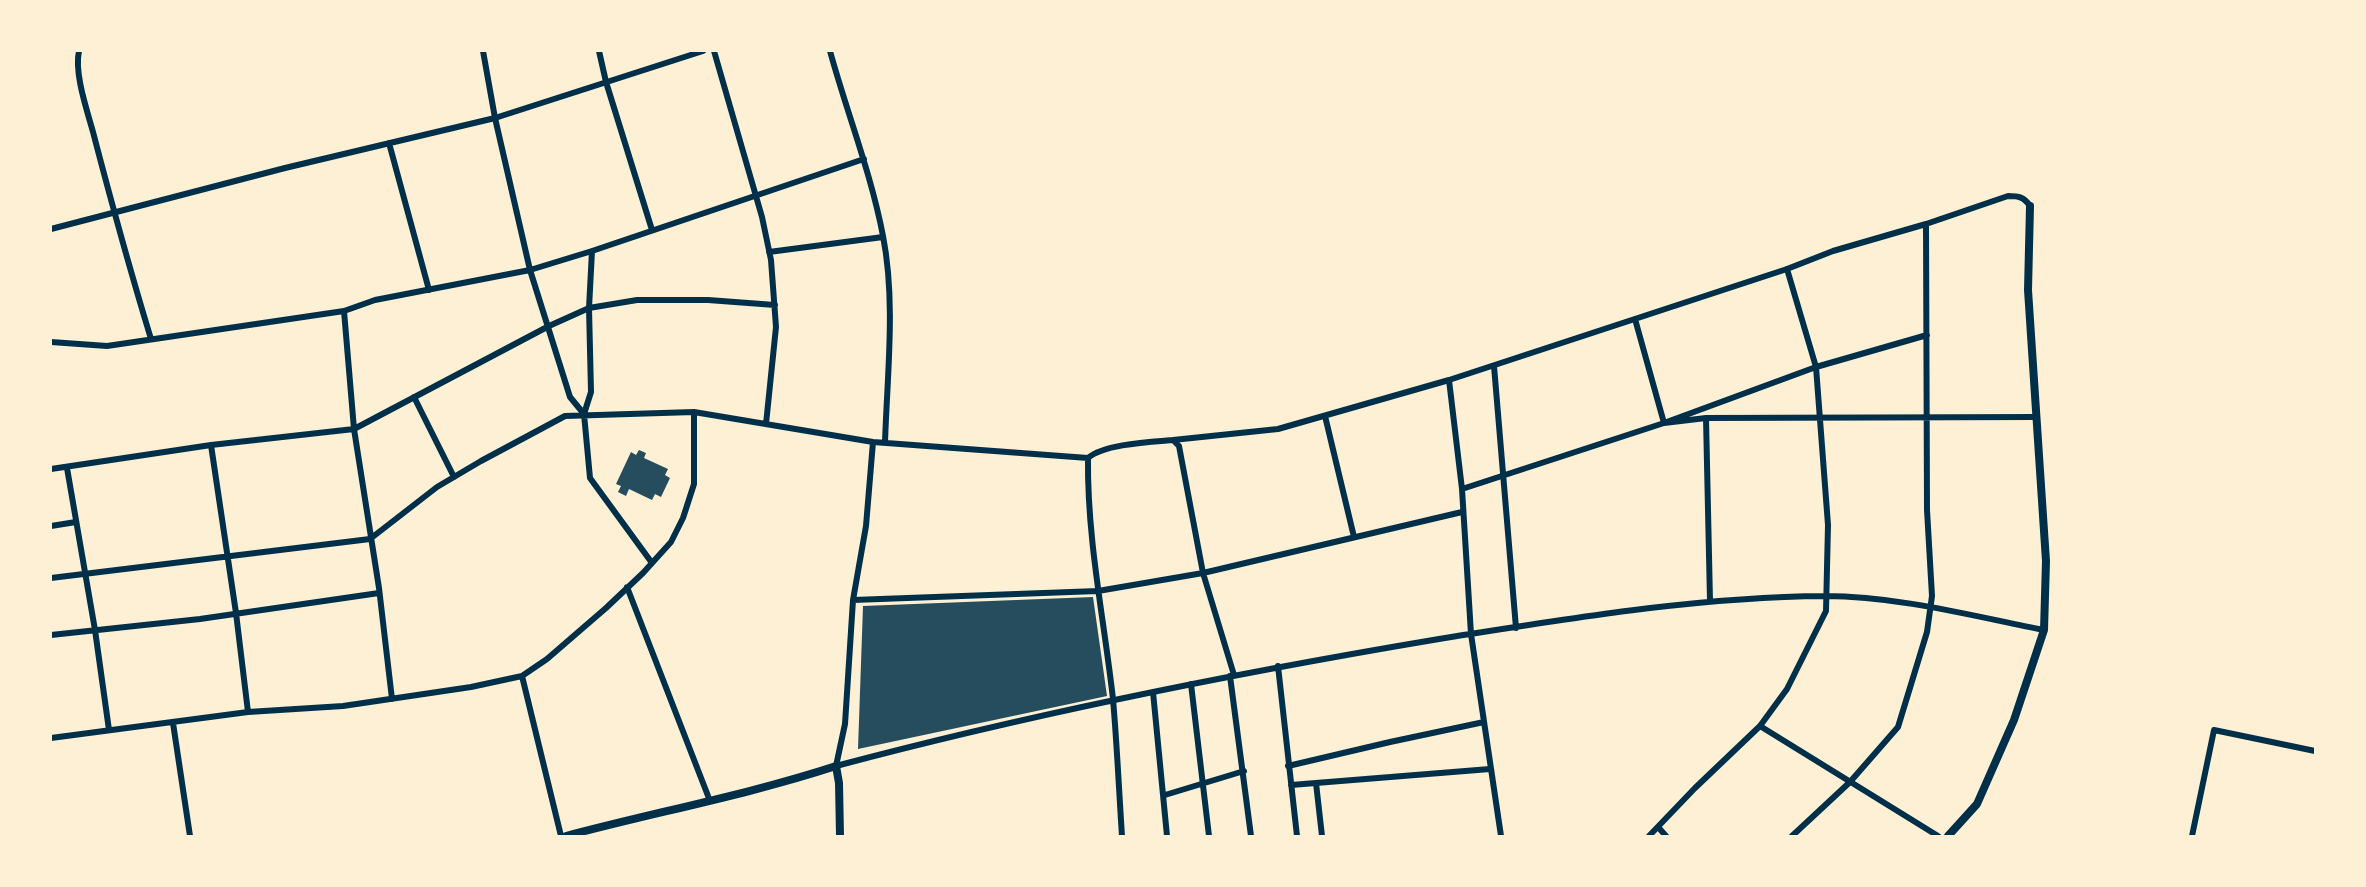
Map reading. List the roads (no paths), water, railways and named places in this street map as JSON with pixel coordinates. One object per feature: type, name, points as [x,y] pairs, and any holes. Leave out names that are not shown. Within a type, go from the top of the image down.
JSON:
[{"type":"street","points":[[79,51],[83,91],[114,213],[151,339]]},
{"type":"street","points":[[483,51],[495,118],[530,270],[570,397],[584,414]]},
{"type":"street","points":[[599,51],[606,82],[652,230]]},
{"type":"street","points":[[51,229],[285,168],[495,118],[703,51]]},
{"type":"street","points":[[714,51],[756,195],[770,252],[775,304],[775,349],[766,424]]},
{"type":"street","points":[[830,51],[864,159],[883,237],[889,291],[885,443]]},
{"type":"street","points":[[389,143],[429,290]]},
{"type":"street","points":[[51,342],[107,346],[344,311],[375,300],[530,270],[864,159]]},
{"type":"street","points":[[51,578],[370,538],[437,487],[565,416],[694,412],[873,442],[1088,458],[1095,452],[1150,442],[1278,429],[1494,366],[1787,269],[1833,251],[1926,225],[2008,196],[2020,196],[2026,199],[2030,206],[2028,290],[2046,561],[2044,630],[2014,720],[1977,804],[1948,836]]},
{"type":"street","points":[[1792,836],[1850,782],[1898,728],[1927,632],[1932,596],[1927,510],[1926,225]]},
{"type":"street","points":[[770,252],[883,237]]},
{"type":"street","points":[[592,251],[589,308],[591,392],[584,414],[590,478],[652,563]]},
{"type":"street","points":[[1649,836],[1760,726],[1787,689],[1826,611],[1828,525],[1816,367],[1787,269]]},
{"type":"street","points":[[51,469],[211,446],[354,429],[549,326],[589,308],[637,300],[708,300],[775,304]]},
{"type":"street","points":[[344,311],[354,429],[380,593],[392,699]]},
{"type":"street","points":[[1635,319],[1664,423]]},
{"type":"street","points":[[1462,489],[1664,423],[1816,367],[1927,334]]},
{"type":"street","points":[[1494,366],[1516,628]]},
{"type":"street","points":[[1449,380],[1462,489],[1471,634],[1501,836]]},
{"type":"street","points":[[414,397],[454,477]]},
{"type":"street","points":[[51,738],[248,712],[344,706],[471,687],[522,676],[547,658],[627,587],[671,542],[683,518],[694,484],[694,412]]},
{"type":"street","points":[[1325,416],[1354,537]]},
{"type":"street","points":[[1664,423],[1706,418],[2036,417]]},
{"type":"street","points":[[1706,418],[1710,601]]},
{"type":"street","points":[[1173,440],[1179,446],[1203,573],[1232,675],[1251,836]]},
{"type":"street","points":[[840,836],[839,783],[836,766],[845,724],[853,600],[866,526],[873,442]]},
{"type":"street","points":[[211,446],[248,712]]},
{"type":"street","points":[[1088,458],[1098,591],[1113,700],[1122,836]]},
{"type":"street","points":[[67,468],[95,630],[109,730]]},
{"type":"street","points":[[853,600],[1098,591],[1203,573],[1462,512]]},
{"type":"street","points":[[51,526],[76,522]]},
{"type":"street","points":[[627,587],[710,801]]},
{"type":"street","points":[[51,635],[236,614],[380,593]]},
{"type":"street","points":[[566,836],[795,780],[836,766],[942,738],[1232,675],[1471,634],[1691,602],[1826,596],[1859,598],[1930,608],[2044,630]]},
{"type":"street","points":[[1278,666],[1297,836]]},
{"type":"street","points":[[522,676],[561,836]]},
{"type":"street","points":[[1191,684],[1209,836]]},
{"type":"street","points":[[1152,692],[1165,795],[1167,836]]},
{"type":"street","points":[[1288,766],[1484,722]]},
{"type":"street","points":[[173,723],[190,836]]},
{"type":"street","points":[[1760,726],[1938,836]]},
{"type":"street","points":[[2192,836],[2214,730],[2315,751]]},
{"type":"street","points":[[1291,785],[1490,770]]},
{"type":"street","points":[[1165,795],[1244,771]]},
{"type":"street","points":[[1316,783],[1322,836]]},
{"type":"street","points":[[1659,827],[1666,836]]}]
